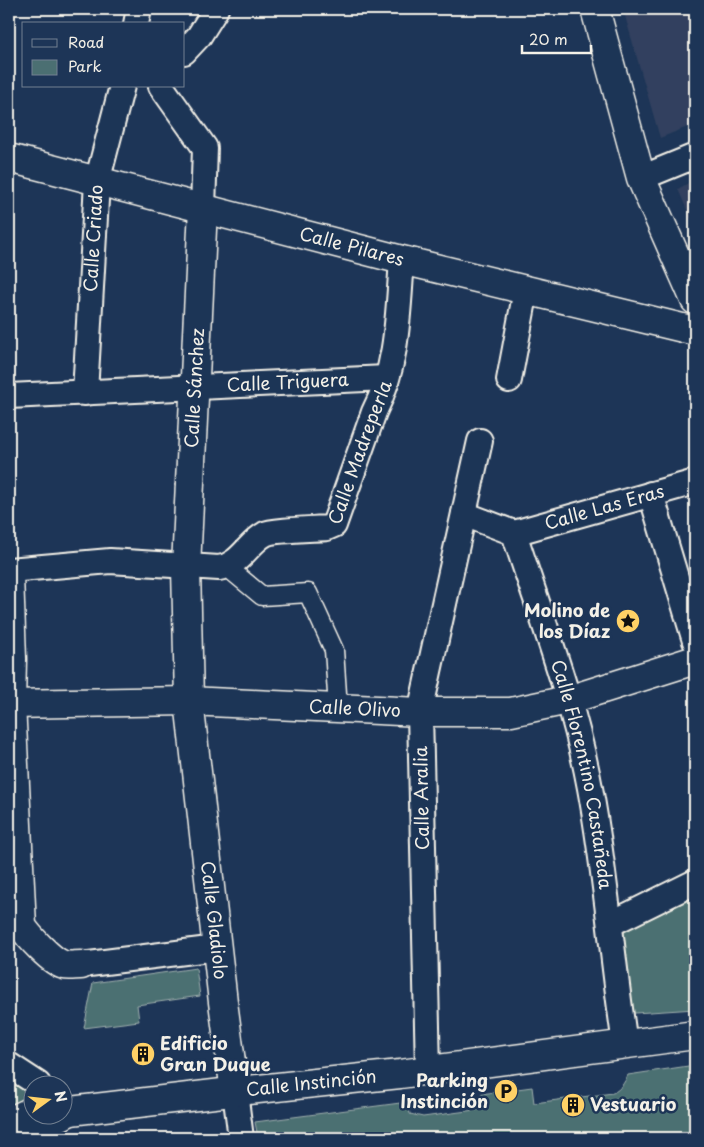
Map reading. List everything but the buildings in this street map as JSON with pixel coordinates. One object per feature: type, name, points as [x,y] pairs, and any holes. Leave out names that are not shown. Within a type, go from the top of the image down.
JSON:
[{"type":"street","points":[[137,22],[140,9]]},
{"type":"street","points":[[185,51],[199,36],[216,9]]},
{"type":"street","points":[[594,9],[641,178],[695,300]]},
{"type":"street","name":"Calle Criado","points":[[85,393],[97,182],[121,88]]},
{"type":"street","points":[[162,88],[205,148],[203,208]]},
{"type":"street","points":[[641,178],[695,156]]},
{"type":"street","name":"Calle Pilares","points":[[9,158],[402,260],[695,331]]},
{"type":"street","name":"Calle Sánchez","points":[[189,701],[186,567],[203,208]]},
{"type":"street","name":"Calle Madreperla","points":[[226,567],[266,533],[327,528],[334,524],[374,412],[383,395],[386,378],[394,354],[402,260]]},
{"type":"street","points":[[509,380],[526,290]]},
{"type":"street","name":"Calle Triguera","points":[[9,396],[386,378]]},
{"type":"street","name":"Calle Aralia","points":[[428,1071],[420,712],[480,441]]},
{"type":"street","name":"Calle Las Eras","points":[[514,533],[695,482]]},
{"type":"street","points":[[651,494],[695,641]]},
{"type":"street","points":[[464,514],[514,533]]},
{"type":"street","name":"Calle Florentino Castañeda","points":[[514,533],[568,700],[590,787],[625,1044]]},
{"type":"street","points":[[9,570],[110,561],[186,567],[226,567],[262,596],[308,593],[334,650],[338,708]]},
{"type":"street","points":[[9,575],[12,659],[10,704],[22,926],[24,930],[57,962],[64,965],[81,965],[217,948]]},
{"type":"street","name":"Calle Olivo","points":[[10,704],[189,701],[420,712],[511,712],[568,700],[695,660]]},
{"type":"street","name":"Calle Gladiolo","points":[[189,701],[241,1138]]},
{"type":"street","points":[[610,924],[695,882]]},
{"type":"street","name":"Calle Instinción","points":[[72,1108],[329,1083],[695,1035]]},
{"type":"street","points":[[9,1065],[23,1074]]},
{"type":"street","points":[[9,1122],[22,1116]]},
{"type":"street","name":"Calle Instinción","points":[[28,1138],[47,1124]]},
{"type":"shaded area","points":[[623,9],[695,9],[695,124],[660,138]]},
{"type":"shaded area","points":[[695,179],[695,229],[678,189]]},
{"type":"green space","points":[[695,882],[695,1009],[620,1014],[610,924]]},
{"type":"green space","points":[[196,968],[200,996],[137,1005],[139,1021],[84,1028],[93,983]]},
{"type":"green space","points":[[695,1065],[695,1138],[258,1138],[255,1122],[408,1102],[410,1114],[423,1117],[482,1109],[481,1094],[532,1087],[534,1103],[613,1093],[620,1088],[628,1075]]},
{"type":"green space","points":[[9,1076],[22,1085],[22,1101],[9,1107],[11,1088],[9,1086]]},
{"type":"place","name":"Molino de los Díaz","points":[[628,621]]},
{"type":"place","name":"Edificio Gran Duque","points":[[143,1054]]},
{"type":"place","name":"Parking Instinción","points":[[506,1091]]},
{"type":"place","name":"Vestuario","points":[[573,1105]]}]
